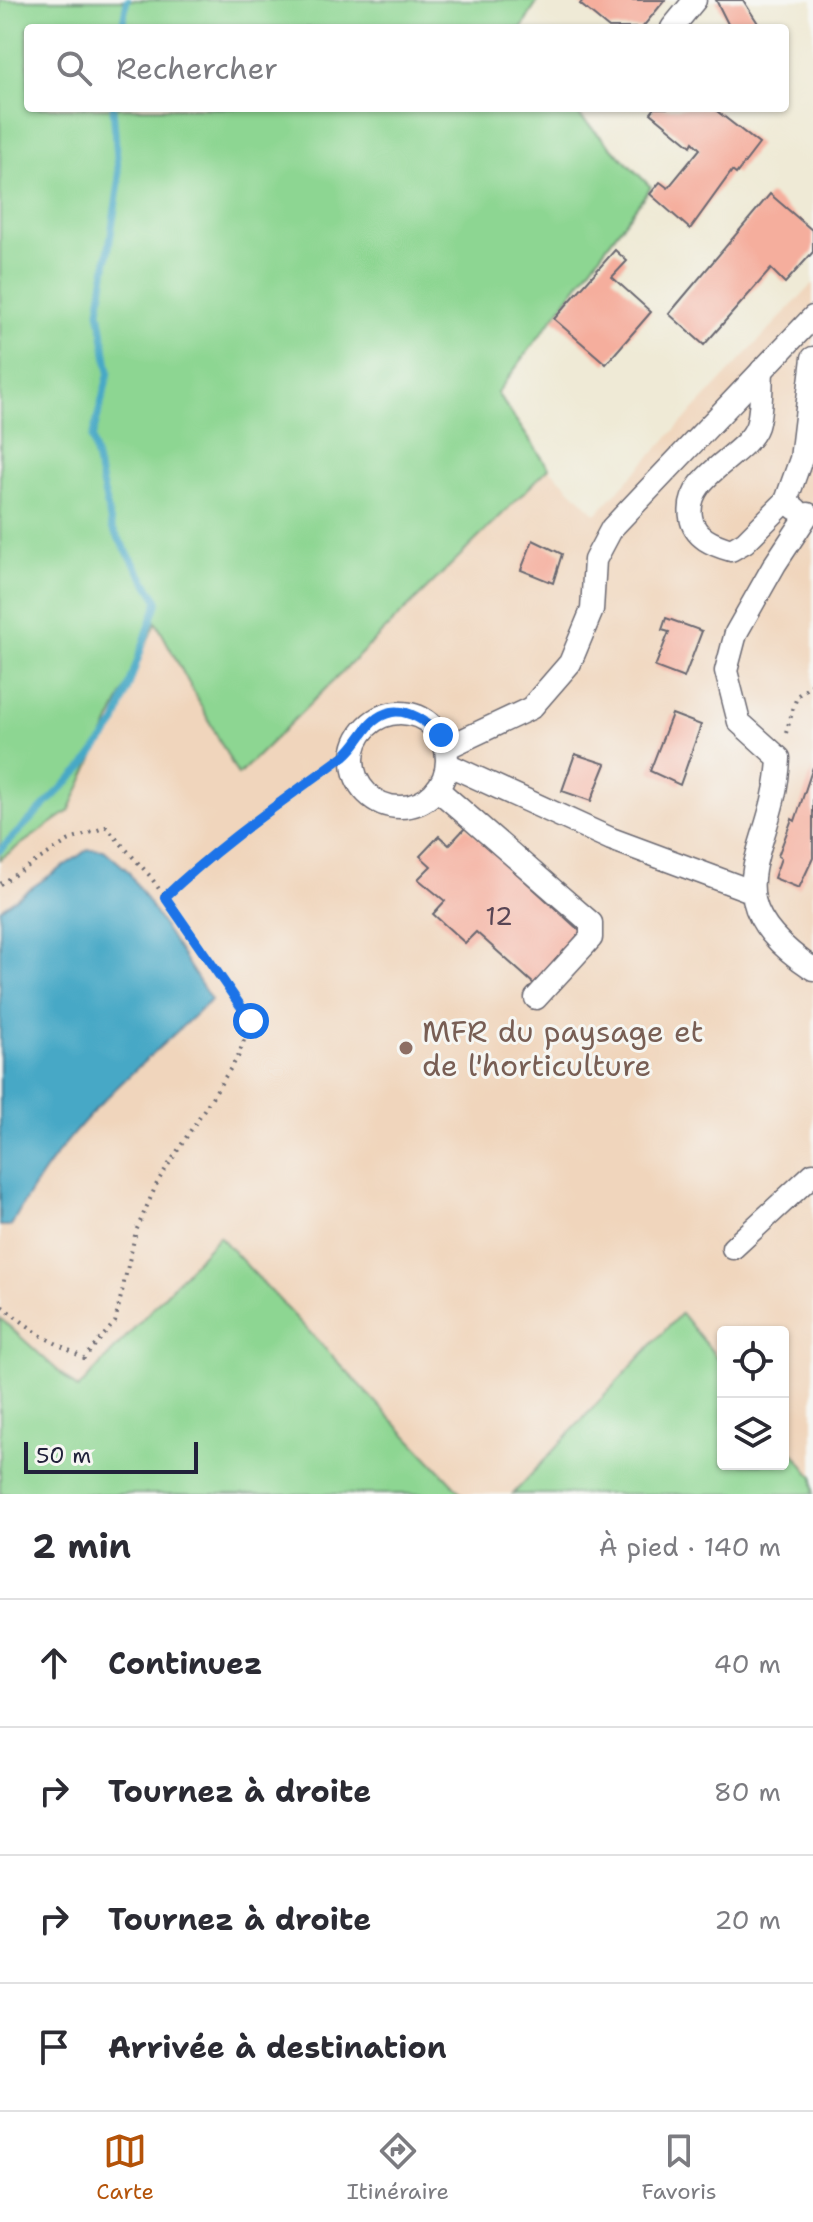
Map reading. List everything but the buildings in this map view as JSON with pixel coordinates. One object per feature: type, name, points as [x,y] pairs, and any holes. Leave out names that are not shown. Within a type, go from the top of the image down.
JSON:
[{"type":"street","points":[[675,24],[695,0]]},
{"type":"street","points":[[448,757],[531,708],[570,663],[592,610],[595,560],[612,528],[813,317]]},
{"type":"street","points":[[762,370],[757,428],[697,488],[691,505],[691,521],[699,535],[731,550],[745,542],[786,501],[801,459],[813,358]]},
{"type":"street","points":[[786,501],[794,509],[811,512],[775,564],[736,633],[726,671],[739,722],[779,758],[777,791],[751,870],[751,891],[767,930],[813,969]]},
{"type":"street","points":[[392,712],[405,712],[428,723],[441,735],[448,757],[437,789],[425,799],[407,805],[383,804],[363,791],[354,773],[353,749],[374,720],[392,712]]},
{"type":"street","points":[[448,757],[611,839],[751,891]]},
{"type":"street","points":[[437,789],[591,923],[591,938],[536,998]]},
{"type":"street","points":[[733,1248],[813,1174]]},
{"type":"path","points":[[779,758],[797,696],[813,684]]},
{"type":"path","points":[[165,897],[202,862],[353,749]]},
{"type":"path","points":[[0,884],[68,841],[106,827],[165,897],[251,1021],[238,1057],[158,1181],[136,1231],[115,1322],[84,1358],[40,1335],[0,1305]]},
{"type":"shaded area","name":"MFR du paysage et de l'horticulture","points":[[813,283],[813,1477],[789,1447],[789,1326],[717,1326],[717,1358],[681,1313],[513,1494],[462,1494],[219,1236],[78,1390],[0,1318],[0,859],[69,811],[157,621],[239,775],[549,468],[596,514]]},
{"type":"green space","points":[[0,0],[538,0],[524,24],[24,24],[24,112],[576,112],[651,187],[497,393],[549,468],[238,775],[156,622],[69,811],[0,859]]},
{"type":"green space","points":[[219,1236],[462,1494],[0,1494],[0,1318],[78,1389]]},
{"type":"green space","points":[[681,1313],[717,1358],[717,1470],[789,1470],[789,1447],[813,1477],[813,1494],[513,1494]]},
{"type":"water","points":[[89,849],[104,850],[128,871],[211,1000],[100,1104],[52,1160],[11,1226],[0,1226],[0,909]]},
{"type":"waterway","points":[[123,24],[127,0]]},
{"type":"waterway","points":[[0,850],[84,766],[116,723],[158,601],[112,528],[92,439],[109,372],[99,311],[119,183],[113,112]]},
{"type":"place","name":"MFR du paysage et de l'horticulture","points":[[406,1048]]},
{"type":"route","points":[[251,1021],[165,897],[202,862],[353,749],[362,732],[374,720],[392,712],[405,712],[428,723],[441,735]]}]
